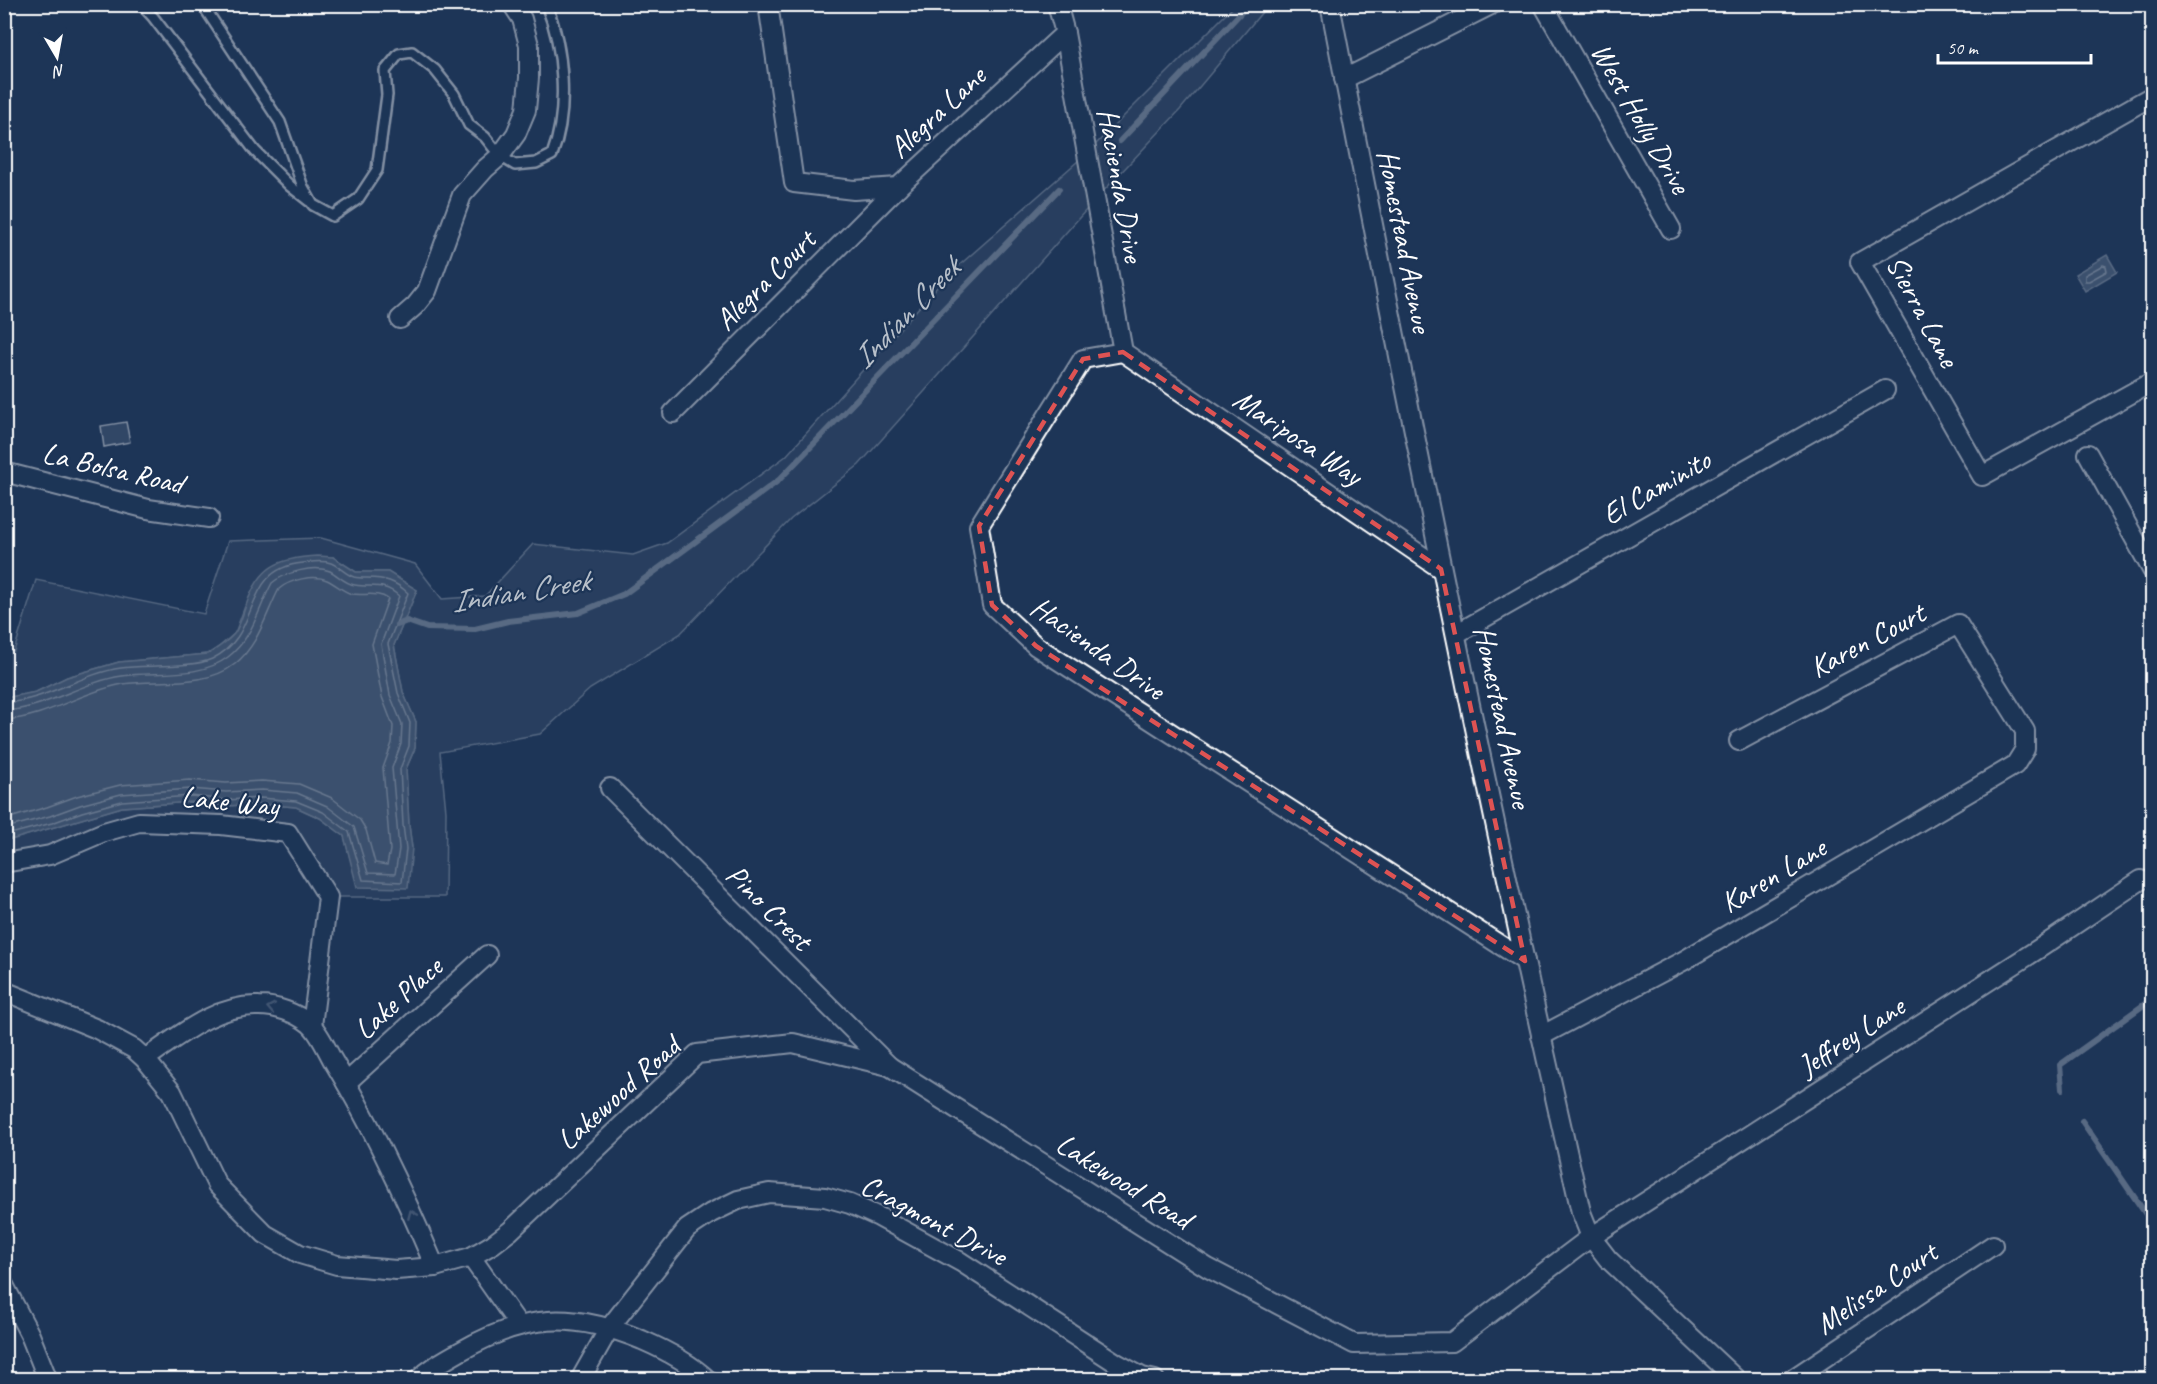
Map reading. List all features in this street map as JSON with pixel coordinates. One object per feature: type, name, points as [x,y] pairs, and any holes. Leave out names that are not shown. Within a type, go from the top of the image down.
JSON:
[{"type":"street","points":[[400,319],[427,291],[462,195],[500,156],[516,134],[526,110],[529,45],[522,19],[512,4]]},
{"type":"street","name":"Alegra Lane","points":[[768,4],[794,183],[854,190],[898,187],[1065,33]]},
{"type":"street","name":"Hacienda Drive","points":[[1057,4],[1065,33],[1122,352],[1083,359],[979,526],[992,604],[1036,646],[1525,961]]},
{"type":"street","name":"Homestead Avenue","points":[[1330,4],[1442,569],[1541,1036],[1581,1212],[1591,1238],[1725,1376]]},
{"type":"street","points":[[1344,79],[1493,4]]},
{"type":"street","name":"West Holly Drive","points":[[1543,4],[1671,229]]},
{"type":"street","name":"Sierra Lane","points":[[2152,96],[1860,262],[1982,476],[2152,381]]},
{"type":"street","name":"Alegra Court","points":[[673,413],[898,187]]},
{"type":"street","name":"Mariposa Way","points":[[1122,352],[1442,569]]},
{"type":"street","name":"El Caminito","points":[[1456,634],[1885,390]]},
{"type":"street","points":[[2088,454],[2152,570]]},
{"type":"street","name":"La Bolsa Road","points":[[4,472],[148,509],[209,518]]},
{"type":"street","name":"Karen Court","points":[[1739,741],[1958,624],[2025,731],[2025,749]]},
{"type":"street","name":"Karen Lane","points":[[1541,1036],[1693,956],[2015,765],[2025,749]]},
{"type":"street","name":"Pino Crest","points":[[609,788],[889,1066]]},
{"type":"street","name":"Lake Way","points":[[4,863],[50,855],[104,832],[139,822],[221,825],[288,833],[328,897],[312,1026]]},
{"type":"street","name":"Jeffrey Lane","points":[[1591,1238],[2043,946],[2141,880]]},
{"type":"street","name":"Lake Place","points":[[346,1083],[487,955]]},
{"type":"street","name":"Lakewood Road","points":[[4,991],[97,1029],[134,1049],[172,1092],[217,1185],[265,1234],[300,1254],[338,1265],[396,1270],[435,1267],[471,1257],[510,1231],[697,1054],[793,1043],[889,1066],[1208,1268],[1354,1344],[1452,1342],[1591,1238]]},
{"type":"street","points":[[145,1059],[192,1026],[239,1007],[278,1008],[294,1014],[312,1026],[346,1083],[407,1202],[435,1267]]},
{"type":"street","name":"Cragmont Drive","points":[[580,1380],[610,1327],[687,1229],[711,1213],[738,1200],[770,1193],[825,1197],[879,1217],[961,1262],[1118,1364],[1142,1377],[1155,1380]]},
{"type":"street","name":"Melissa Court","points":[[1791,1380],[1993,1245]]},
{"type":"street","points":[[471,1257],[518,1324]]},
{"type":"street","points":[[4,1286],[30,1335],[48,1380]]},
{"type":"street","points":[[418,1380],[426,1371],[479,1341],[518,1324],[561,1320],[610,1327],[664,1349],[708,1380]]},
{"type":"lane","points":[[141,4],[255,151],[290,186],[313,205],[333,216],[358,199],[378,170],[387,95],[385,71],[399,54],[412,52],[435,70],[454,94],[470,125],[485,137],[500,156],[515,165],[536,163],[552,155],[559,136],[564,93],[561,65],[546,4]]},
{"type":"lane","points":[[202,4],[280,122],[303,187],[313,205]]},
{"type":"highlighted area","points":[[1123,352],[1441,569],[1525,961],[1036,646],[992,605],[979,526],[1083,359]]},
{"type":"shaded area","points":[[1235,5],[1268,5],[1180,110],[1095,200],[859,465],[791,519],[680,634],[590,689],[540,734],[440,752],[446,811],[445,897],[328,897],[288,833],[139,822],[5,863],[5,839],[14,839],[122,807],[191,802],[226,806],[261,804],[296,807],[320,818],[344,836],[358,887],[412,848],[406,769],[415,748],[416,722],[403,692],[394,645],[417,590],[388,572],[356,572],[333,557],[245,606],[235,633],[208,654],[119,662],[67,677],[36,692],[5,698],[5,649],[14,651],[36,580],[204,614],[228,541],[321,538],[415,564],[442,599],[485,596],[533,544],[633,555],[667,543],[786,456],[947,276],[1087,153]]},
{"type":"water","points":[[2107,255],[2117,272],[2085,291],[2075,274]]},
{"type":"water","points":[[333,557],[356,572],[388,572],[417,590],[394,645],[403,692],[416,722],[415,748],[406,769],[412,848],[408,888],[357,887],[344,836],[320,818],[296,807],[261,804],[226,806],[191,802],[122,807],[14,839],[5,839],[5,698],[36,692],[67,677],[119,662],[208,654],[234,634],[250,594],[263,574],[271,567],[291,559]]},
{"type":"building","points":[[126,422],[130,442],[104,447],[101,426]]},
{"type":"waterway","name":"Indian Creek","points":[[1120,141],[1249,4]]},
{"type":"waterway","name":"Indian Creek","points":[[397,625],[407,621],[427,628],[475,629],[508,621],[578,613],[624,594],[779,480],[1059,189]]},
{"type":"waterway","points":[[2062,1089],[2060,1065],[2152,999]]},
{"type":"waterway","points":[[2082,1121],[2152,1223]]}]
